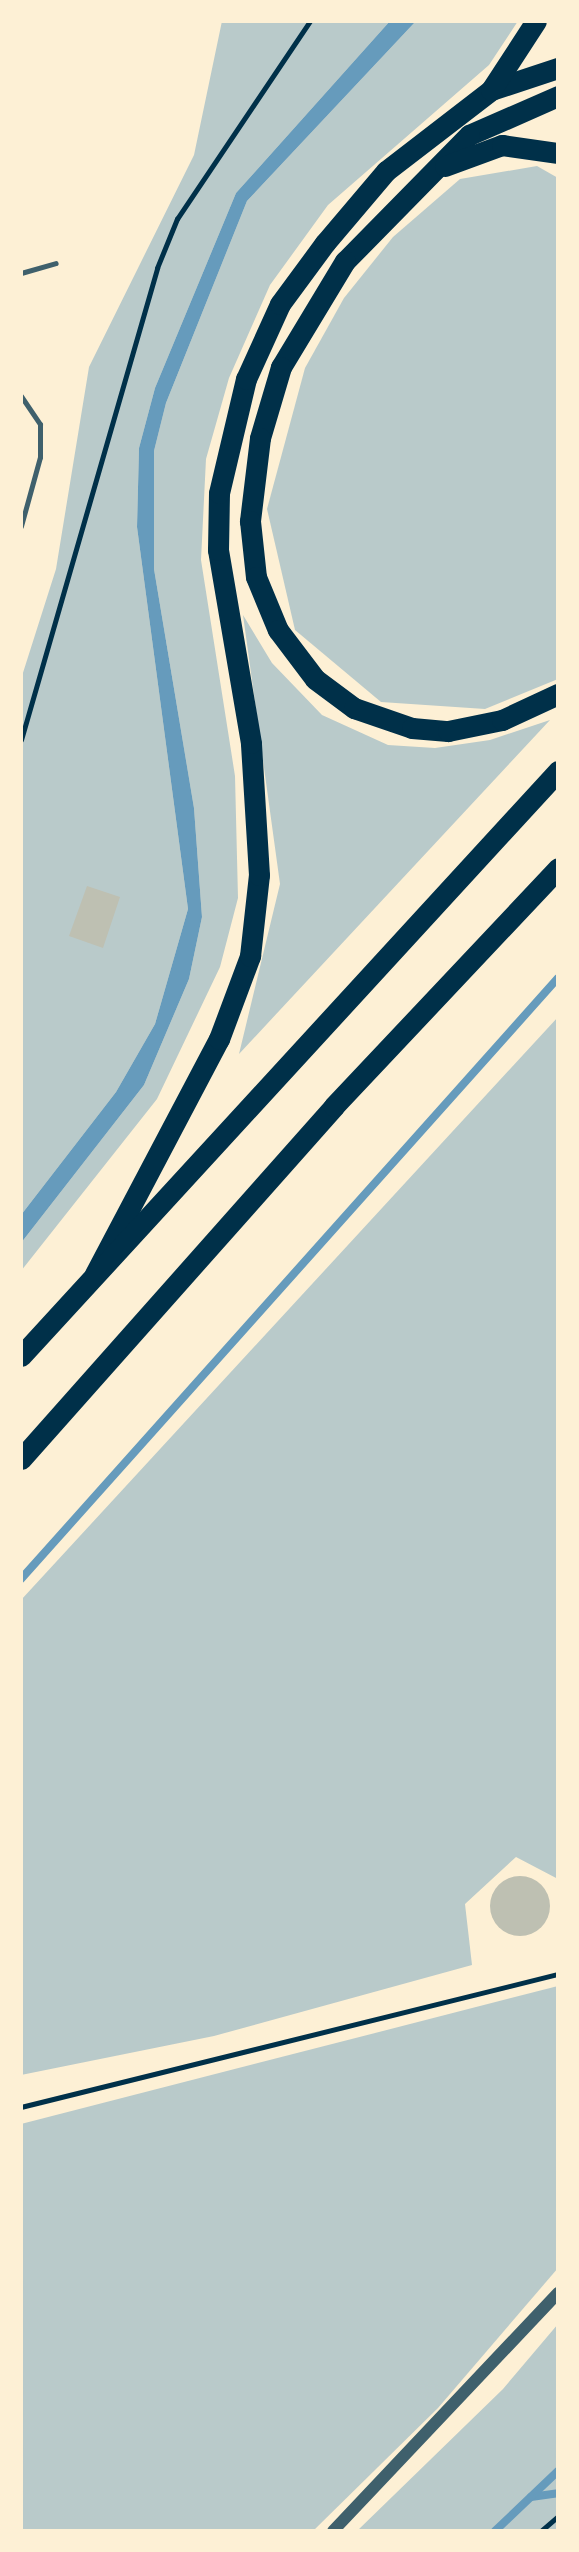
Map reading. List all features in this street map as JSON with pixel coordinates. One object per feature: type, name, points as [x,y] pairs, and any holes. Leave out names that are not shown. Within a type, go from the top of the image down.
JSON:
[{"type":"highway","points":[[96,1274],[219,1039],[250,956],[259,875],[251,743],[218,550],[219,493],[246,379],[280,304],[325,243],[386,171],[491,90],[536,21]]},
{"type":"highway","points":[[491,90],[558,68]]},
{"type":"highway","points":[[558,96],[486,124],[417,184],[345,261],[281,367],[252,484],[256,577],[264,604],[301,663],[335,696],[376,717],[412,728],[474,728],[558,694]]},
{"type":"highway","points":[[417,184],[460,157],[502,145],[558,153]]},
{"type":"highway","points":[[21,1356],[558,771]]},
{"type":"highway","points":[[21,1459],[334,1106],[558,868]]},
{"type":"street","points":[[333,2531],[558,2293]]},
{"type":"lane","points":[[21,273],[56,263]]},
{"type":"lane","points":[[21,396],[40,424],[40,457],[21,526]]},
{"type":"path","points":[[21,740],[157,268],[177,219],[310,21]]},
{"type":"path","points":[[21,2107],[558,1974]]},
{"type":"path","points":[[541,2531],[558,2516]]},
{"type":"shaded area","points":[[222,21],[390,21],[236,193],[155,388],[139,448],[137,527],[188,909],[155,1024],[116,1092],[21,1215],[21,679],[56,569],[89,367],[194,155]]},
{"type":"shaded area","points":[[416,21],[518,21],[489,65],[328,205],[270,285],[229,378],[206,459],[201,560],[235,776],[238,898],[220,967],[157,1099],[21,1271],[21,1243],[144,1085],[189,979],[202,917],[194,808],[154,569],[154,451],[166,403],[247,201]]},
{"type":"shaded area","points":[[537,166],[558,178],[558,679],[485,709],[381,702],[295,630],[267,509],[305,368],[344,298],[393,237],[460,179]]},
{"type":"shaded area","points":[[243,615],[272,663],[322,715],[388,745],[435,748],[490,740],[550,720],[239,1054],[280,884]]},
{"type":"shaded area","points":[[558,1017],[558,1879],[516,1857],[465,1904],[472,1965],[214,2036],[21,2075],[21,1600]]},
{"type":"shaded area","points":[[558,1986],[558,2268],[438,2408],[313,2531],[21,2531],[21,2124]]},
{"type":"shaded area","points":[[558,2324],[558,2530],[357,2531],[503,2389]]},
{"type":"water","points":[[390,21],[416,21],[247,201],[166,403],[154,451],[154,569],[194,808],[202,917],[189,979],[144,1085],[21,1243],[21,1215],[116,1092],[155,1024],[188,909],[137,527],[139,448],[155,388],[236,193]]},
{"type":"building","points":[[87,886],[120,897],[103,948],[69,936]]},
{"type":"building","points":[[520,1876],[541,1885],[550,1906],[541,1927],[520,1936],[499,1927],[490,1906],[499,1885]]},
{"type":"waterway","points":[[21,1579],[558,978]]},
{"type":"waterway","points":[[495,2531],[558,2471]]},
{"type":"waterway","points":[[531,2497],[558,2493]]}]
